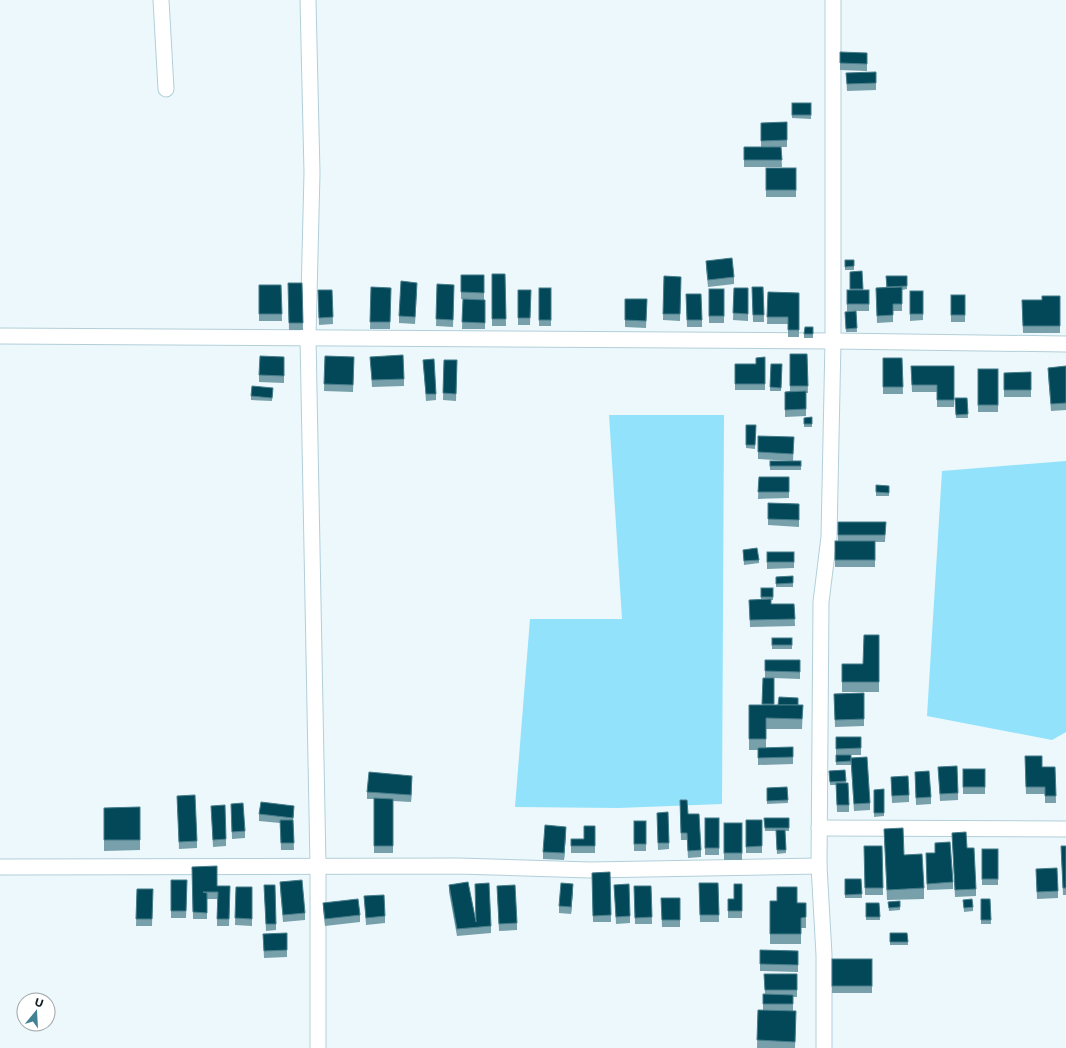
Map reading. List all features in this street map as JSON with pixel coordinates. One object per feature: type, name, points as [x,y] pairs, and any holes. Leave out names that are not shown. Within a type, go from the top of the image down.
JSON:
[{"type":"street","points":[[162,0],[166,89]]},
{"type":"street","points":[[308,0],[312,173],[308,337],[318,866],[318,1048]]},
{"type":"street","points":[[824,1048],[824,955],[819,866],[821,602],[829,531],[833,341],[833,0]]},
{"type":"street","points":[[0,336],[308,337],[1066,344]]},
{"type":"street","points":[[820,828],[1066,829]]},
{"type":"street","points":[[0,867],[458,866],[590,870],[819,866]]},
{"type":"shaded area","points":[[609,415],[724,415],[722,804],[618,808],[515,807],[530,619],[622,619]]},
{"type":"shaded area","points":[[1066,461],[1066,732],[1052,740],[927,716],[942,471]]},
{"type":"building","points":[[840,52],[867,53],[867,64],[840,63]]},
{"type":"building","points":[[876,72],[876,83],[847,84],[846,73]]},
{"type":"building","points":[[792,103],[811,103],[811,115],[792,115]]},
{"type":"building","points":[[787,122],[787,140],[761,141],[761,123]]},
{"type":"building","points":[[744,147],[781,147],[782,160],[744,160]]},
{"type":"building","points":[[766,168],[796,168],[796,190],[766,190]]},
{"type":"building","points":[[732,258],[734,277],[708,280],[706,261]]},
{"type":"building","points":[[845,260],[854,260],[854,266],[845,267]]},
{"type":"building","points":[[862,271],[863,289],[850,289],[850,272]]},
{"type":"building","points":[[492,274],[505,274],[506,319],[492,319]]},
{"type":"building","points":[[461,275],[484,275],[484,293],[461,292]]},
{"type":"building","points":[[664,276],[681,277],[680,314],[663,314]]},
{"type":"building","points":[[886,276],[907,276],[907,286],[887,287]]},
{"type":"building","points":[[401,281],[417,283],[415,317],[399,316]]},
{"type":"building","points":[[288,283],[302,283],[303,323],[289,323]]},
{"type":"building","points":[[437,284],[454,285],[453,320],[436,319]]},
{"type":"building","points":[[259,285],[281,285],[282,314],[259,314]]},
{"type":"building","points":[[371,287],[391,288],[390,322],[370,322]]},
{"type":"building","points":[[752,287],[763,287],[764,315],[753,315]]},
{"type":"building","points":[[902,287],[902,304],[893,304],[893,315],[877,316],[876,288]]},
{"type":"building","points":[[539,288],[551,288],[551,320],[539,320]]},
{"type":"building","points":[[734,288],[748,288],[748,314],[733,313]]},
{"type":"building","points":[[709,289],[724,289],[724,316],[709,316]]},
{"type":"building","points":[[318,290],[332,290],[333,317],[319,318]]},
{"type":"building","points":[[518,290],[531,290],[530,318],[518,318]]},
{"type":"building","points":[[847,290],[869,290],[869,304],[847,304]]},
{"type":"building","points":[[910,291],[923,291],[923,314],[910,314]]},
{"type":"building","points":[[768,292],[799,293],[799,330],[788,330],[788,317],[767,317]]},
{"type":"building","points":[[686,294],[701,294],[702,320],[687,320]]},
{"type":"building","points":[[951,295],[965,295],[965,315],[951,315]]},
{"type":"building","points":[[1042,296],[1060,296],[1060,326],[1023,326],[1022,300],[1042,300]]},
{"type":"building","points":[[463,299],[485,300],[485,323],[462,322]]},
{"type":"building","points":[[625,299],[647,299],[646,321],[625,320]]},
{"type":"building","points":[[856,311],[857,328],[846,329],[845,312]]},
{"type":"building","points":[[805,327],[813,327],[813,334],[804,334]]},
{"type":"building","points":[[790,354],[807,354],[808,386],[790,386]]},
{"type":"building","points":[[403,355],[404,379],[372,380],[370,357]]},
{"type":"building","points":[[260,356],[284,357],[284,376],[259,375]]},
{"type":"building","points":[[325,356],[354,357],[353,385],[324,384]]},
{"type":"building","points":[[765,357],[765,384],[735,384],[735,364],[756,364],[756,358]]},
{"type":"building","points":[[883,358],[902,358],[903,387],[883,387]]},
{"type":"building","points":[[434,359],[436,394],[426,394],[423,360]]},
{"type":"building","points":[[444,360],[457,360],[456,394],[443,393]]},
{"type":"building","points":[[771,364],[782,364],[781,388],[770,387]]},
{"type":"building","points":[[911,366],[954,366],[954,400],[937,400],[937,385],[912,385]]},
{"type":"building","points":[[1066,366],[1066,403],[1051,404],[1048,368]]},
{"type":"building","points":[[978,369],[998,369],[998,405],[978,405]]},
{"type":"building","points":[[1031,372],[1031,390],[1004,390],[1004,373]]},
{"type":"building","points":[[252,386],[273,388],[272,398],[251,396]]},
{"type":"building","points":[[806,391],[806,409],[785,410],[785,392]]},
{"type":"building","points":[[955,398],[967,398],[968,414],[956,415]]},
{"type":"building","points":[[812,417],[812,424],[804,424],[804,418]]},
{"type":"building","points":[[746,425],[756,425],[755,445],[746,445]]},
{"type":"building","points":[[758,436],[794,437],[793,454],[758,452]]},
{"type":"building","points":[[770,461],[801,461],[801,466],[770,466]]},
{"type":"building","points":[[759,477],[789,477],[789,492],[758,492]]},
{"type":"building","points":[[876,485],[889,486],[889,493],[876,492]]},
{"type":"building","points":[[768,503],[799,504],[799,520],[768,519]]},
{"type":"building","points":[[838,522],[886,522],[885,535],[838,535]]},
{"type":"building","points":[[835,541],[875,541],[875,560],[835,560]]},
{"type":"building","points":[[757,548],[759,560],[744,561],[743,550]]},
{"type":"building","points":[[767,552],[794,552],[794,562],[767,562]]},
{"type":"building","points":[[793,576],[793,583],[776,584],[776,577]]},
{"type":"building","points":[[761,588],[773,588],[773,597],[761,597]]},
{"type":"building","points":[[771,599],[771,604],[794,604],[795,619],[750,620],[749,600]]},
{"type":"building","points":[[864,635],[879,635],[879,682],[842,682],[842,664],[863,664]]},
{"type":"building","points":[[772,638],[792,638],[792,645],[772,645]]},
{"type":"building","points":[[765,660],[800,660],[800,672],[765,671]]},
{"type":"building","points":[[763,678],[774,678],[774,704],[762,704]]},
{"type":"building","points":[[864,693],[864,719],[835,720],[834,694]]},
{"type":"building","points":[[779,697],[798,698],[798,705],[778,705]]},
{"type":"building","points":[[749,705],[803,705],[802,719],[766,718],[766,739],[749,739]]},
{"type":"building","points":[[836,737],[861,737],[861,748],[836,749]]},
{"type":"building","points":[[793,747],[793,757],[758,758],[758,748]]},
{"type":"building","points":[[836,755],[851,755],[851,761],[836,762]]},
{"type":"building","points":[[1025,756],[1042,756],[1042,767],[1055,767],[1056,796],[1045,796],[1045,787],[1026,787]]},
{"type":"building","points":[[867,757],[870,803],[854,804],[851,758]]},
{"type":"building","points":[[957,766],[958,793],[940,794],[938,767]]},
{"type":"building","points":[[963,769],[985,769],[985,787],[963,787]]},
{"type":"building","points":[[845,770],[846,781],[830,782],[829,771]]},
{"type":"building","points":[[929,771],[931,797],[916,798],[915,772]]},
{"type":"building","points":[[369,772],[412,776],[411,795],[367,792]]},
{"type":"building","points":[[908,776],[909,795],[892,796],[891,777]]},
{"type":"building","points":[[836,783],[848,783],[849,805],[837,805]]},
{"type":"building","points":[[787,787],[788,800],[767,801],[767,788]]},
{"type":"building","points":[[884,789],[884,813],[874,813],[874,790]]},
{"type":"building","points":[[195,795],[197,841],[179,842],[177,796]]},
{"type":"building","points":[[374,798],[393,799],[393,846],[374,846]]},
{"type":"building","points":[[680,800],[687,800],[688,814],[699,814],[701,850],[688,851],[687,833],[681,833]]},
{"type":"building","points":[[261,802],[294,806],[293,818],[259,814]]},
{"type":"building","points":[[243,803],[245,831],[232,832],[231,804]]},
{"type":"building","points":[[225,805],[226,839],[213,840],[211,806]]},
{"type":"building","points":[[140,807],[140,840],[104,840],[104,808]]},
{"type":"building","points":[[668,812],[669,843],[658,843],[657,813]]},
{"type":"building","points":[[705,818],[719,818],[719,848],[705,848]]},
{"type":"building","points":[[764,818],[789,818],[789,828],[765,828]]},
{"type":"building","points":[[280,820],[293,820],[294,843],[281,843]]},
{"type":"building","points":[[746,820],[762,820],[762,846],[746,847]]},
{"type":"building","points":[[634,821],[646,821],[646,844],[634,844]]},
{"type":"building","points":[[724,823],[742,823],[742,853],[724,853]]},
{"type":"building","points":[[545,825],[566,827],[564,853],[543,852]]},
{"type":"building","points":[[584,826],[595,826],[595,846],[571,846],[571,839],[584,839]]},
{"type":"building","points":[[903,828],[904,855],[922,854],[924,888],[887,890],[884,829]]},
{"type":"building","points":[[776,830],[785,830],[786,850],[777,850]]},
{"type":"building","points":[[966,832],[967,848],[974,848],[976,889],[955,890],[952,833]]},
{"type":"building","points":[[950,842],[953,882],[927,884],[926,853],[935,853],[935,843]]},
{"type":"building","points":[[864,846],[882,846],[883,888],[865,888]]},
{"type":"building","points":[[1061,846],[1066,846],[1066,888],[1063,888]]},
{"type":"building","points":[[982,849],[998,849],[998,879],[982,879]]},
{"type":"building","points":[[217,866],[217,886],[230,886],[229,919],[217,919],[218,892],[203,892],[207,893],[207,913],[193,912],[192,867]]},
{"type":"building","points":[[1057,868],[1058,891],[1037,892],[1036,869]]},
{"type":"building","points":[[610,872],[611,915],[593,916],[592,873]]},
{"type":"building","points":[[845,879],[861,879],[862,894],[845,895]]},
{"type":"building","points":[[171,880],[187,880],[186,911],[171,911]]},
{"type":"building","points":[[302,880],[305,913],[283,915],[280,882]]},
{"type":"building","points":[[468,882],[476,922],[475,884],[489,883],[491,926],[457,929],[449,885]]},
{"type":"building","points":[[561,883],[573,884],[571,907],[559,906]]},
{"type":"building","points":[[699,883],[718,883],[719,915],[700,915]]},
{"type":"building","points":[[629,884],[630,916],[616,917],[614,885]]},
{"type":"building","points":[[734,884],[742,884],[742,911],[728,911],[728,899],[734,899]]},
{"type":"building","points":[[264,885],[275,885],[276,924],[266,924]]},
{"type":"building","points":[[515,885],[517,923],[499,924],[497,886]]},
{"type":"building","points":[[634,886],[651,886],[652,917],[635,918]]},
{"type":"building","points":[[236,887],[252,887],[252,919],[235,918]]},
{"type":"building","points":[[777,887],[797,887],[797,903],[806,903],[806,917],[801,918],[801,934],[770,934],[770,901],[777,901]]},
{"type":"building","points":[[137,889],[153,889],[152,919],[136,919]]},
{"type":"building","points":[[384,895],[385,916],[366,918],[364,896]]},
{"type":"building","points":[[661,898],[680,898],[680,920],[662,920]]},
{"type":"building","points":[[358,899],[360,915],[325,919],[323,903]]},
{"type":"building","points":[[972,899],[973,907],[964,908],[963,900]]},
{"type":"building","points":[[981,899],[990,899],[991,920],[981,920]]},
{"type":"building","points":[[900,901],[900,907],[889,908],[888,902]]},
{"type":"building","points":[[866,903],[879,903],[880,917],[866,917]]},
{"type":"building","points":[[287,933],[287,950],[264,951],[263,934]]},
{"type":"building","points":[[890,933],[907,933],[908,942],[890,942]]},
{"type":"building","points":[[760,950],[798,951],[798,965],[760,964]]},
{"type":"building","points":[[832,959],[872,959],[872,986],[832,986]]},
{"type":"building","points":[[764,974],[797,974],[797,990],[765,990]]},
{"type":"building","points":[[763,994],[793,995],[793,1004],[763,1004]]},
{"type":"building","points":[[758,1010],[796,1011],[795,1042],[757,1040]]}]
